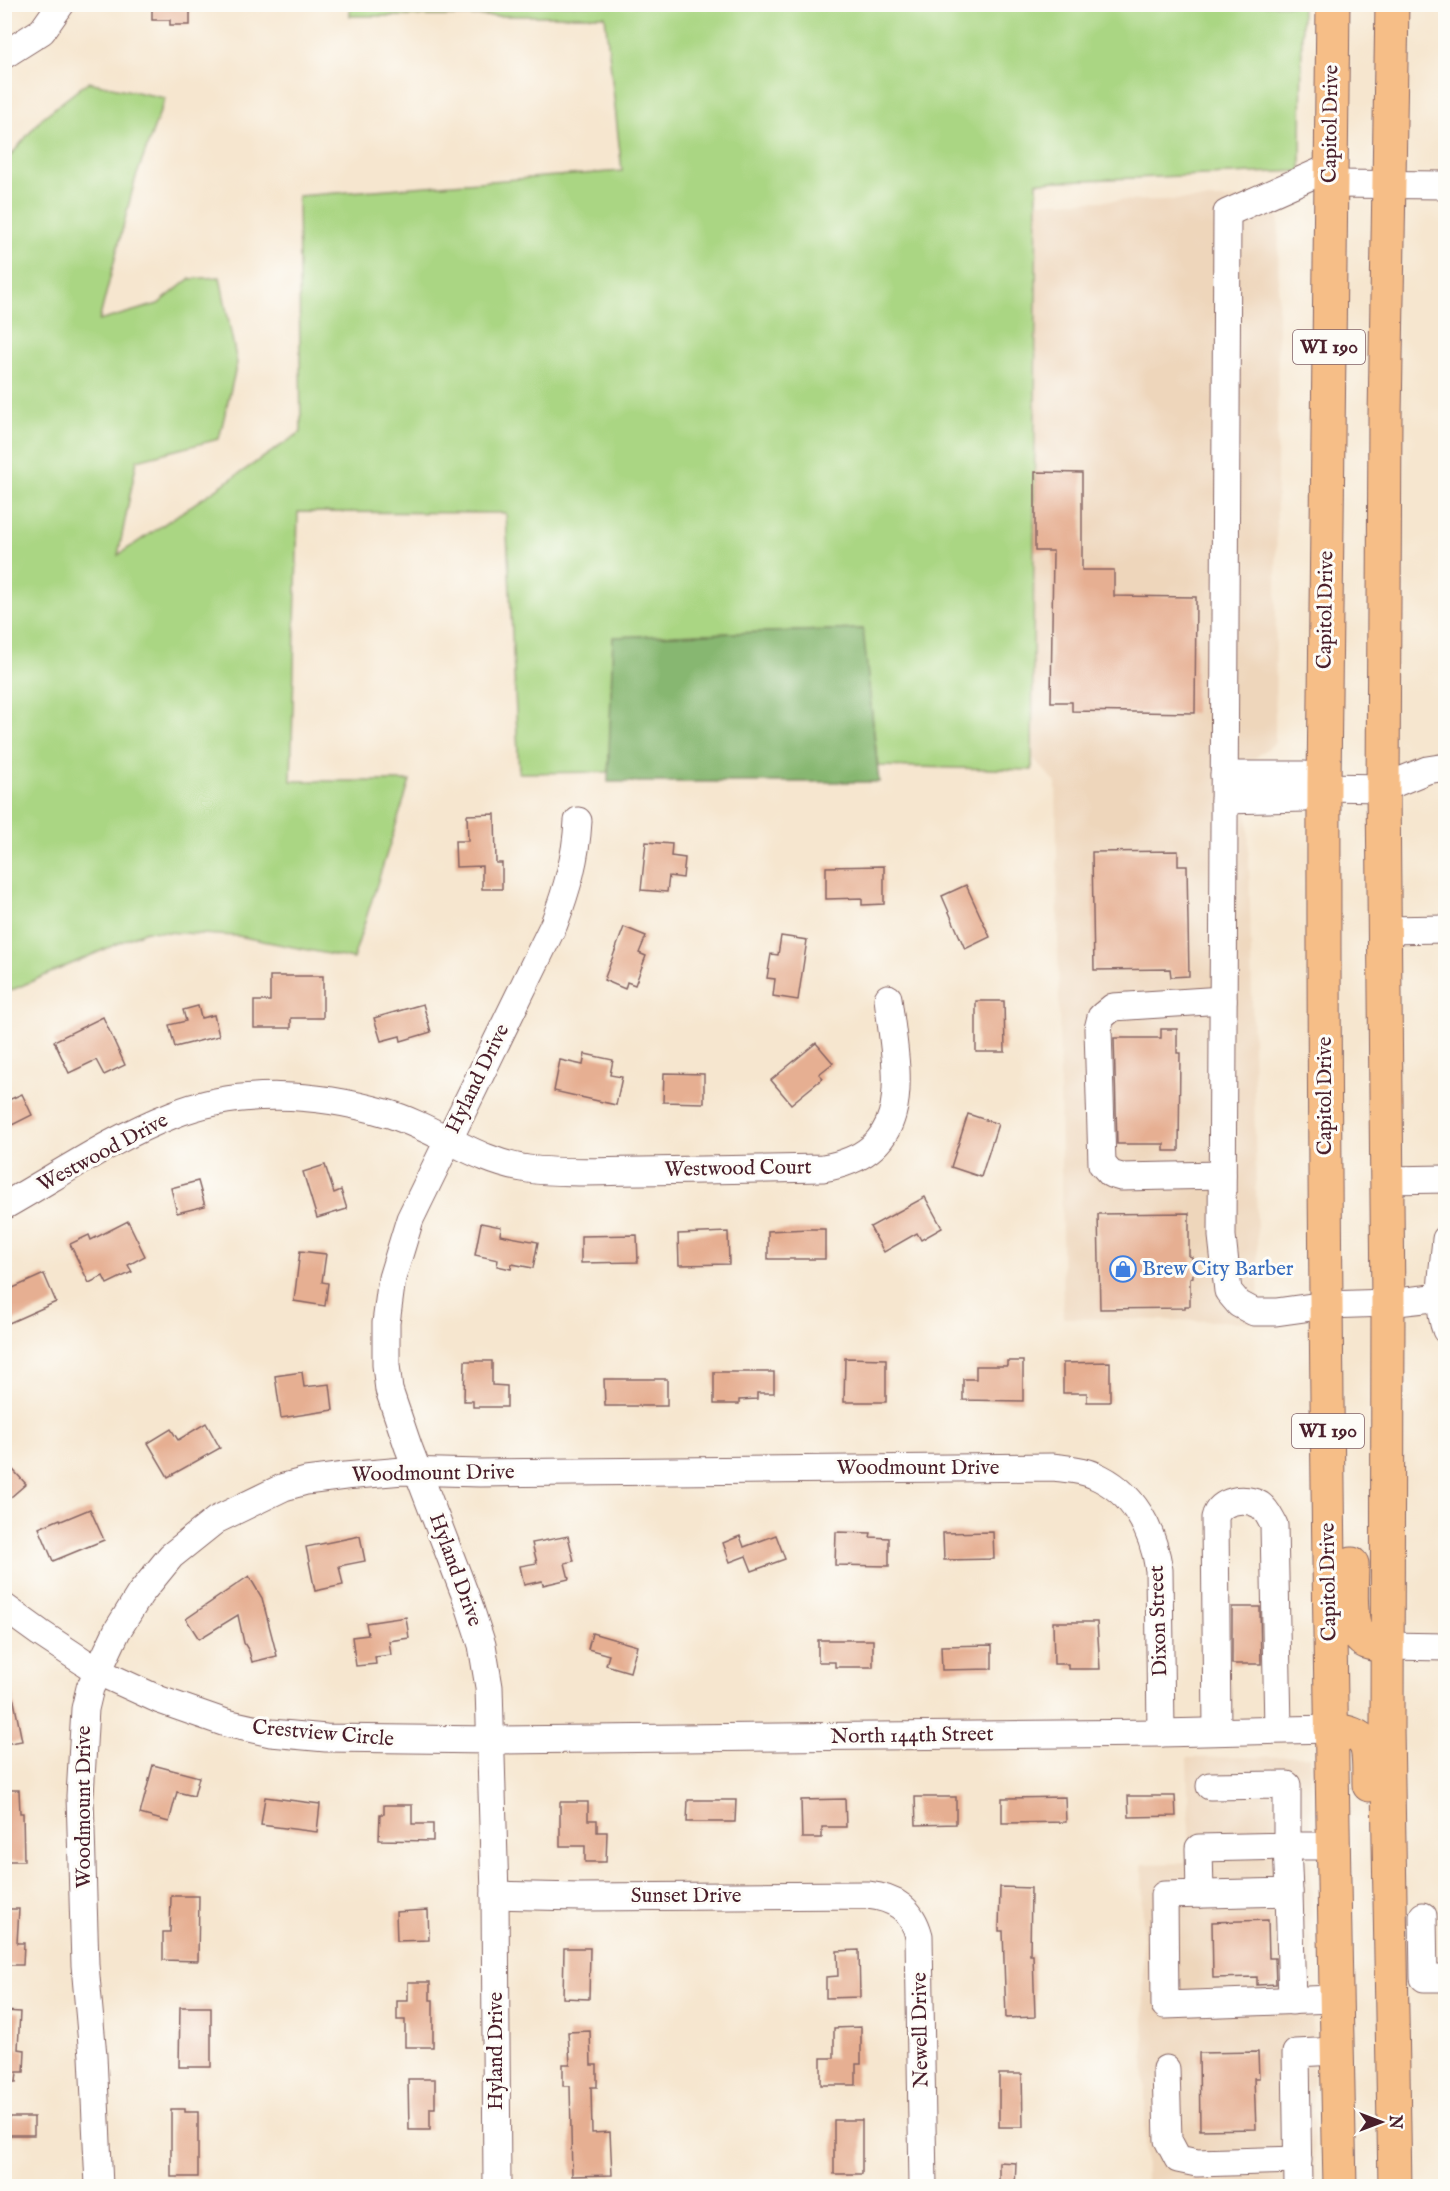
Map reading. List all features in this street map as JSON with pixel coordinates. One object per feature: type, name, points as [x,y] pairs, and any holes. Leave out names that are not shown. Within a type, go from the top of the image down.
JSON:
[{"type":"main road","name":"Capitol Drive","points":[[1333,4],[1324,787],[1327,1410],[1340,2187]]},
{"type":"main road","name":"WI 190","points":[[1392,4],[1385,416],[1383,788],[1388,1303],[1387,1646],[1395,2187]]},
{"type":"main road","points":[[1327,1410],[1340,1447],[1349,1486],[1354,1626],[1358,1636],[1366,1643],[1387,1646]]},
{"type":"main road","points":[[1331,1729],[1358,1735],[1365,1742],[1368,1750],[1371,1836],[1375,1858],[1391,1910]]},
{"type":"street","points":[[4,55],[42,31],[61,4]]},
{"type":"street","points":[[1442,1297],[1388,1303],[1326,1305],[1276,1312],[1254,1312],[1239,1304],[1228,1291],[1222,1236],[1222,1175],[1227,213],[1331,176],[1389,184],[1446,185]]},
{"type":"street","points":[[1224,787],[1305,775],[1324,787],[1383,788],[1426,770],[1446,766]]},
{"type":"street","name":"Hyland Drive","points":[[497,2187],[495,1895],[489,1687],[482,1645],[469,1605],[389,1390],[386,1365],[386,1323],[390,1287],[410,1219],[554,924],[570,882],[577,847],[578,821]]},
{"type":"street","points":[[1385,930],[1446,929]]},
{"type":"street","name":"Westwood Court","points":[[448,1140],[474,1154],[502,1164],[546,1171],[823,1168],[845,1164],[876,1146],[892,1118],[895,1106],[896,1072],[888,998]]},
{"type":"street","points":[[1222,1175],[1121,1177],[1111,1174],[1102,1164],[1098,1029],[1101,1017],[1113,1007],[1223,1000]]},
{"type":"street","name":"Westwood Drive","points":[[4,1206],[132,1134],[173,1114],[227,1100],[289,1096],[340,1102],[388,1114],[448,1140]]},
{"type":"street","points":[[1387,1180],[1446,1179]]},
{"type":"street","points":[[1446,1239],[1442,1297],[1443,1323],[1446,1330]]},
{"type":"street","name":"Woodmount Drive","points":[[99,2187],[93,2056],[85,1965],[80,1796],[85,1709],[90,1688],[127,1614],[171,1556],[216,1520],[284,1487],[306,1481],[380,1473],[1053,1467],[1092,1474],[1115,1487]]},
{"type":"street","name":"Dixon Street","points":[[1115,1487],[1134,1506],[1148,1527],[1156,1552],[1160,1581],[1161,1733]]},
{"type":"street","points":[[1217,1731],[1215,1518],[1222,1506],[1240,1502],[1261,1506],[1269,1514],[1274,1525],[1278,1730]]},
{"type":"street","name":"Crestview Circle","points":[[4,1607],[99,1672],[160,1700],[226,1723],[271,1732],[338,1739],[492,1740]]},
{"type":"street","points":[[1387,1646],[1446,1647]]},
{"type":"street","name":"North 144th Street","points":[[492,1740],[1331,1729]]},
{"type":"street","points":[[1210,1786],[1287,1785],[1292,2001]]},
{"type":"street","points":[[1200,1894],[1199,1848],[1334,1846]]},
{"type":"street","points":[[1289,1892],[1164,1895],[1165,2005],[1336,2000]]},
{"type":"street","name":"Sunset Drive","points":[[495,1895],[877,1896]]},
{"type":"street","name":"Newell Drive","points":[[877,1896],[892,1900],[903,1907],[916,1926],[919,1936],[923,2187]]},
{"type":"street","points":[[1391,1910],[1434,1915],[1425,1978],[1446,1978]]},
{"type":"street","points":[[1298,2187],[1296,2053],[1337,2051]]},
{"type":"street","points":[[1166,2069],[1168,2140],[1178,2159],[1197,2163],[1298,2160]]},
{"type":"shaded area","points":[[1279,198],[1275,743],[1247,764],[1259,1322],[1063,1318],[1056,783],[1032,757],[1037,202]]},
{"type":"shaded area","points":[[1310,1756],[1314,2186],[1146,2186],[1142,1864],[1190,1863],[1187,1758]]},
{"type":"green space","points":[[350,5],[1302,5],[1301,171],[1037,182],[1032,770],[878,766],[862,629],[613,637],[609,772],[519,773],[506,513],[298,512],[291,781],[410,781],[353,959],[238,936],[146,931],[5,993],[4,165],[7,160],[42,118],[88,82],[165,98],[135,180],[99,321],[158,304],[189,279],[220,277],[237,363],[219,439],[137,460],[118,555],[301,432],[298,196],[622,171],[605,16],[350,16]]},
{"type":"green space","points":[[863,629],[879,782],[608,782],[613,637]]},
{"type":"building","points":[[152,4],[190,4],[190,25],[170,25],[170,20],[152,20]]},
{"type":"building","points":[[1035,472],[1082,473],[1082,570],[1114,570],[1114,596],[1196,597],[1195,713],[1072,711],[1072,702],[1051,702],[1053,551],[1035,551]]},
{"type":"building","points":[[495,814],[496,863],[502,863],[502,889],[482,889],[482,866],[456,867],[455,841],[468,841],[467,815]]},
{"type":"building","points":[[646,842],[672,844],[671,856],[685,858],[683,878],[669,876],[667,892],[641,890]]},
{"type":"building","points":[[1178,851],[1178,866],[1187,866],[1189,976],[1171,977],[1170,969],[1094,970],[1092,852]]},
{"type":"building","points":[[884,866],[884,904],[862,905],[862,898],[826,899],[826,867]]},
{"type":"building","points":[[966,885],[990,937],[965,949],[942,896]]},
{"type":"building","points":[[624,927],[646,936],[639,953],[646,956],[635,985],[627,982],[625,989],[604,980]]},
{"type":"building","points":[[781,936],[807,940],[798,1000],[773,996],[775,979],[767,978],[771,954],[778,955]]},
{"type":"building","points":[[270,976],[323,976],[323,1018],[291,1018],[291,1028],[254,1028],[254,1001],[270,1001]]},
{"type":"building","points":[[976,1001],[1004,1001],[1005,1052],[976,1052]]},
{"type":"building","points":[[423,1004],[431,1032],[401,1041],[400,1036],[381,1041],[374,1018]]},
{"type":"building","points":[[198,1006],[201,1018],[214,1015],[219,1036],[175,1047],[169,1025],[186,1021],[183,1010]]},
{"type":"building","points":[[103,1017],[125,1065],[104,1075],[96,1060],[69,1073],[54,1041]]},
{"type":"building","points":[[1161,1029],[1177,1029],[1177,1053],[1180,1053],[1179,1151],[1164,1151],[1164,1144],[1117,1144],[1114,1038],[1161,1038]]},
{"type":"building","points":[[816,1043],[833,1063],[819,1074],[823,1078],[791,1104],[771,1080]]},
{"type":"building","points":[[585,1054],[613,1060],[610,1075],[622,1077],[616,1105],[554,1091],[560,1060],[583,1065]]},
{"type":"building","points":[[664,1073],[704,1074],[704,1103],[663,1102]]},
{"type":"building","points":[[22,1094],[32,1115],[4,1129],[4,1102]]},
{"type":"building","points":[[968,1114],[998,1124],[981,1177],[951,1167]]},
{"type":"building","points":[[325,1165],[334,1193],[341,1190],[347,1209],[317,1218],[303,1172]]},
{"type":"building","points":[[198,1181],[205,1206],[177,1213],[171,1188]]},
{"type":"building","points":[[925,1197],[942,1228],[921,1240],[917,1233],[884,1252],[870,1227]]},
{"type":"building","points":[[1189,1213],[1189,1256],[1192,1257],[1193,1277],[1190,1278],[1190,1306],[1185,1306],[1185,1308],[1100,1309],[1098,1214]]},
{"type":"building","points":[[128,1221],[145,1256],[128,1265],[132,1272],[107,1284],[103,1276],[89,1283],[70,1244],[89,1235],[91,1240]]},
{"type":"building","points":[[481,1223],[501,1227],[500,1235],[538,1242],[533,1268],[512,1264],[511,1269],[497,1266],[498,1260],[475,1255]]},
{"type":"building","points":[[825,1229],[825,1259],[768,1259],[768,1231]]},
{"type":"building","points":[[728,1232],[729,1264],[679,1265],[678,1234]]},
{"type":"building","points":[[637,1235],[638,1262],[581,1263],[581,1236]]},
{"type":"building","points":[[300,1251],[326,1254],[322,1282],[328,1283],[325,1306],[294,1301]]},
{"type":"building","points":[[44,1274],[56,1302],[9,1323],[4,1313],[4,1292]]},
{"type":"building","points":[[845,1358],[886,1359],[886,1402],[844,1402]]},
{"type":"building","points":[[465,1361],[492,1361],[492,1385],[507,1386],[507,1407],[473,1407],[473,1401],[464,1401]]},
{"type":"building","points":[[1007,1361],[1023,1361],[1023,1401],[963,1400],[963,1379],[976,1379],[976,1366],[1007,1366]]},
{"type":"building","points":[[1110,1362],[1110,1402],[1087,1402],[1087,1393],[1063,1393],[1063,1363]]},
{"type":"building","points":[[302,1372],[304,1387],[330,1384],[333,1410],[281,1418],[275,1376]]},
{"type":"building","points":[[714,1372],[774,1372],[774,1393],[757,1393],[757,1399],[739,1400],[739,1404],[714,1404]]},
{"type":"building","points":[[604,1379],[667,1379],[667,1406],[605,1406]]},
{"type":"building","points":[[206,1423],[220,1448],[168,1477],[148,1443],[171,1429],[178,1440]]},
{"type":"building","points":[[4,1460],[26,1484],[4,1503]]},
{"type":"building","points":[[90,1509],[104,1540],[53,1561],[39,1528]]},
{"type":"building","points":[[836,1532],[871,1533],[870,1537],[889,1538],[889,1566],[835,1565]]},
{"type":"building","points":[[993,1532],[994,1559],[944,1560],[943,1533]]},
{"type":"building","points":[[776,1535],[785,1559],[752,1571],[746,1556],[730,1562],[723,1543],[740,1536],[744,1547]]},
{"type":"building","points":[[360,1536],[365,1561],[339,1566],[343,1585],[315,1591],[306,1547]]},
{"type":"building","points":[[568,1536],[574,1561],[565,1563],[569,1579],[543,1585],[542,1581],[524,1585],[520,1566],[537,1563],[532,1543]]},
{"type":"building","points":[[249,1576],[262,1598],[277,1656],[252,1662],[244,1643],[238,1615],[199,1639],[186,1619]]},
{"type":"building","points":[[1232,1607],[1260,1607],[1261,1664],[1232,1664]]},
{"type":"building","points":[[406,1617],[409,1638],[389,1641],[391,1655],[375,1657],[376,1664],[356,1666],[352,1637],[368,1635],[366,1623]]},
{"type":"building","points":[[1053,1622],[1097,1622],[1100,1669],[1068,1669],[1068,1664],[1054,1664]]},
{"type":"building","points":[[592,1633],[637,1646],[630,1672],[606,1665],[609,1655],[588,1649]]},
{"type":"building","points":[[818,1640],[873,1640],[873,1667],[835,1667],[835,1662],[818,1662]]},
{"type":"building","points":[[992,1645],[992,1669],[942,1670],[941,1646]]},
{"type":"building","points":[[11,1686],[22,1741],[4,1744],[4,1687]]},
{"type":"building","points":[[153,1765],[199,1777],[194,1796],[177,1792],[169,1822],[140,1814]]},
{"type":"building","points":[[4,1790],[19,1790],[20,1813],[23,1813],[24,1861],[4,1861]]},
{"type":"building","points":[[1128,1796],[1175,1796],[1176,1816],[1129,1817]]},
{"type":"building","points":[[265,1797],[320,1804],[317,1832],[261,1825]]},
{"type":"building","points":[[915,1797],[956,1797],[956,1824],[916,1825]]},
{"type":"building","points":[[1065,1797],[1066,1822],[1002,1823],[1002,1798]]},
{"type":"building","points":[[845,1799],[846,1827],[822,1827],[822,1838],[802,1838],[801,1800]]},
{"type":"building","points":[[688,1800],[736,1800],[735,1822],[687,1822]]},
{"type":"building","points":[[560,1802],[588,1802],[588,1820],[597,1820],[597,1832],[607,1832],[606,1862],[585,1862],[585,1846],[560,1846]]},
{"type":"building","points":[[384,1805],[412,1805],[412,1824],[433,1824],[433,1841],[379,1840],[380,1814],[384,1814]]},
{"type":"building","points":[[1000,1887],[1031,1888],[1030,1955],[1033,1955],[1035,2017],[1006,2018],[1003,1931],[999,1931]]},
{"type":"building","points":[[171,1896],[199,1896],[198,1961],[163,1960],[163,1932],[170,1932]]},
{"type":"building","points":[[4,1909],[19,1909],[17,1943],[24,1943],[23,1965],[4,1965]]},
{"type":"building","points":[[428,1910],[429,1940],[397,1941],[396,1912]]},
{"type":"building","points":[[1268,1920],[1269,1958],[1275,1958],[1276,1984],[1257,1985],[1257,1977],[1213,1978],[1212,1922]]},
{"type":"building","points":[[564,1948],[590,1948],[589,1999],[563,1998]]},
{"type":"building","points":[[859,1950],[860,1997],[826,1998],[826,1977],[838,1976],[837,1951]]},
{"type":"building","points":[[408,1982],[430,1982],[430,2000],[433,2000],[433,2047],[405,2047],[405,2020],[397,2020],[397,2001],[408,2001]]},
{"type":"building","points":[[180,2007],[211,2007],[211,2067],[179,2067]]},
{"type":"building","points":[[4,2011],[20,2012],[18,2049],[25,2050],[24,2072],[17,2072],[16,2082],[4,2082]]},
{"type":"building","points":[[861,2027],[861,2064],[856,2064],[856,2085],[821,2085],[821,2058],[834,2058],[834,2028]]},
{"type":"building","points":[[590,2031],[591,2065],[597,2065],[597,2087],[591,2087],[592,2133],[610,2132],[612,2175],[572,2176],[570,2086],[563,2086],[563,2064],[570,2064],[568,2032]]},
{"type":"building","points":[[1258,2052],[1259,2078],[1254,2078],[1256,2129],[1200,2130],[1199,2053]]},
{"type":"building","points":[[999,2074],[1022,2074],[1023,2127],[999,2127]]},
{"type":"building","points":[[408,2079],[435,2079],[435,2108],[430,2108],[430,2130],[409,2130]]},
{"type":"building","points":[[171,2109],[198,2112],[198,2177],[171,2177]]},
{"type":"building","points":[[4,2117],[34,2117],[34,2135],[4,2135]]},
{"type":"building","points":[[834,2120],[862,2120],[862,2174],[834,2174]]},
{"type":"building","points":[[999,2162],[1016,2163],[1015,2187],[999,2187]]},
{"type":"place","name":"Brew City Barber","points":[[1123,1269]]}]
